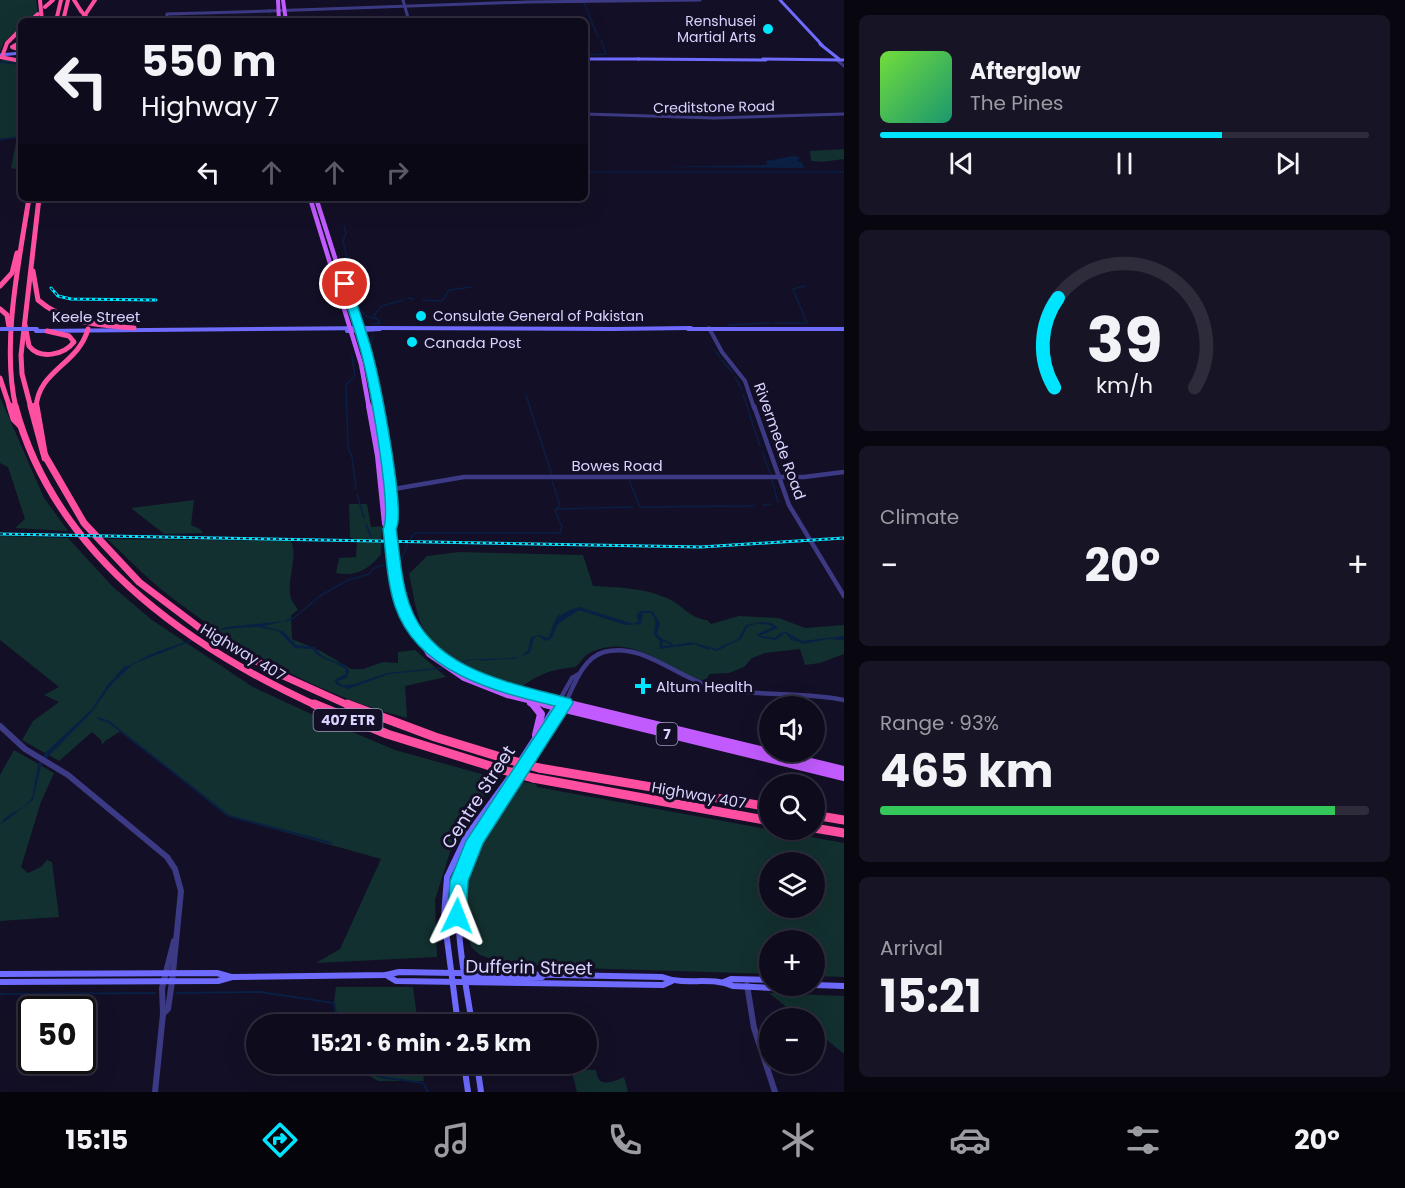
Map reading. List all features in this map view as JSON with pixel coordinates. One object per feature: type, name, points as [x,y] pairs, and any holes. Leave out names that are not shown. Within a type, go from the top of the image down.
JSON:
[{"type":"highway","points":[[40,0],[42,18]]},
{"type":"highway","points":[[45,7],[53,0]]},
{"type":"highway","points":[[57,18],[62,0]]},
{"type":"highway","points":[[64,18],[68,0]]},
{"type":"highway","points":[[74,0],[87,18]]},
{"type":"highway","points":[[83,18],[94,0]]},
{"type":"highway","points":[[33,18],[38,14]]},
{"type":"highway","points":[[18,32],[7,43],[1,55],[18,60]]},
{"type":"highway","name":"Highway 407","points":[[28,201],[10,336],[10,373],[20,425],[36,467],[73,526],[125,586],[203,646],[273,687],[330,714],[394,737],[533,778],[759,819]]},
{"type":"highway","name":"Highway 407","points":[[38,201],[21,348],[22,375],[30,414],[45,460],[67,498],[95,538],[127,570],[196,626],[260,665],[399,726],[539,768],[759,805]]},
{"type":"highway","points":[[0,286],[12,273],[24,233]]},
{"type":"highway","points":[[32,256],[38,300],[46,308],[55,314],[83,323],[135,328]]},
{"type":"highway","points":[[0,309],[7,315],[10,336]]},
{"type":"highway","points":[[24,319],[29,346],[33,351],[52,354],[67,350],[74,342],[69,336],[47,331]]},
{"type":"highway","points":[[45,460],[47,445],[38,416],[37,397],[45,381],[80,349],[88,330]]},
{"type":"highway","points":[[0,378],[14,419],[20,425]]},
{"type":"highway","points":[[825,817],[844,820]]},
{"type":"highway","points":[[825,830],[844,833]]},
{"type":"highway","points":[[825,831],[844,838]]},
{"type":"main road","points":[[278,0],[279,18]]},
{"type":"main road","points":[[284,0],[285,18]]},
{"type":"main road","points":[[780,0],[813,38],[841,61]]},
{"type":"main road","points":[[1,55],[18,52]]},
{"type":"main road","points":[[588,59],[841,61]]},
{"type":"main road","name":"7","points":[[314,201],[319,227],[365,385],[385,524],[389,529],[402,604],[412,627],[429,649],[460,669],[501,687],[561,705],[844,777]]},
{"type":"main road","name":"7","points":[[314,201],[326,227],[370,368],[391,490],[393,524],[389,529]]},
{"type":"main road","name":"Keele Street","points":[[36,330],[135,328],[192,330]]},
{"type":"main road","name":"Keele Street","points":[[0,329],[844,329]]},
{"type":"main road","name":"7","points":[[429,649],[429,654],[452,671],[488,688],[521,698],[561,705],[844,770]]},
{"type":"main road","points":[[521,698],[536,706],[540,711],[541,718],[536,735]]},
{"type":"main road","name":"Centre Street","points":[[462,978],[452,972],[444,916],[447,877],[466,837],[512,774],[536,735],[561,705]]},
{"type":"main road","name":"Centre Street","points":[[470,1014],[462,978],[457,916],[457,897],[465,864],[475,841],[561,705]]},
{"type":"main road","name":"Dufferin Street","points":[[0,982],[218,981],[232,977],[386,975],[399,972],[452,972],[462,978],[663,985],[672,981]]},
{"type":"main road","name":"Dufferin Street","points":[[0,974],[217,973],[232,977]]},
{"type":"main road","name":"Dufferin Street","points":[[386,975],[396,981],[573,975],[662,977],[672,981],[724,982],[733,986],[759,987]]},
{"type":"main road","name":"Centre Street","points":[[457,1014],[454,992],[462,978]]},
{"type":"main road","name":"Dufferin Street","points":[[724,982],[731,979],[759,980]]},
{"type":"main road","points":[[825,985],[844,986]]},
{"type":"main road","points":[[465,1074],[468,1092]]},
{"type":"main road","points":[[478,1074],[481,1092]]},
{"type":"street","points":[[403,0],[409,18]]},
{"type":"street","points":[[166,18],[166,14],[284,10],[563,1],[700,0]]},
{"type":"street","name":"Creditstone Road","points":[[588,114],[646,118],[737,118],[844,114]]},
{"type":"street","name":"Rivermede Road","points":[[709,329],[722,352],[745,381],[789,505],[844,597]]},
{"type":"street","name":"Bowes Road","points":[[382,491],[464,477],[778,477],[844,472]]},
{"type":"street","points":[[561,705],[585,665],[597,655],[623,651],[646,657],[710,686],[751,692],[809,694],[844,699]]},
{"type":"street","points":[[0,726],[25,748],[68,775],[167,857],[175,869],[181,891],[174,941],[177,947],[169,974],[164,982],[155,1092]]},
{"type":"street","points":[[163,1014],[168,1009],[172,982],[169,974]]},
{"type":"street","points":[[746,979],[754,1028],[776,1092]]},
{"type":"green space","points":[[0,0],[36,0],[38,12],[31,18],[18,18],[18,29],[4,42],[0,52]]},
{"type":"green space","points":[[7,59],[18,62],[18,169],[11,168],[17,137],[0,139],[0,61]]},
{"type":"green space","points":[[844,149],[844,159],[811,161],[810,151]]},
{"type":"green space","points":[[0,397],[44,498],[68,531],[15,528],[25,519],[8,467],[0,463]]},
{"type":"green space","points":[[194,500],[191,525],[203,533],[164,534],[131,508]]},
{"type":"green space","points":[[349,504],[367,504],[371,527],[382,526],[381,554],[362,571],[343,574],[336,573],[339,558],[356,557],[357,541],[350,537]]},
{"type":"green space","points":[[0,536],[68,538],[113,587],[152,620],[253,687],[395,750],[496,778],[451,849],[435,900],[437,957],[316,963],[340,949],[381,859],[227,816],[121,731],[102,745],[101,740],[92,732],[59,761],[22,740],[33,721],[59,702],[44,695],[59,687],[0,640]]},
{"type":"green space","points":[[107,539],[291,541],[294,553],[290,595],[298,610],[291,615],[292,639],[321,651],[351,669],[363,669],[383,662],[398,663],[398,652],[415,650],[446,677],[405,686],[407,718],[341,696],[278,667],[217,630],[154,583]]},
{"type":"green space","points":[[459,552],[583,555],[593,586],[649,592],[672,601],[711,624],[739,616],[779,618],[805,628],[844,625],[844,654],[820,663],[805,665],[800,649],[765,653],[752,658],[744,667],[729,673],[710,674],[705,681],[634,649],[604,648],[588,654],[575,667],[544,674],[520,688],[506,685],[478,675],[451,661],[430,640],[420,622],[409,574],[427,556]]},
{"type":"green space","points":[[14,750],[54,773],[41,802],[21,867],[28,873],[41,867],[47,860],[52,862],[59,917],[0,921],[0,775]]},
{"type":"green space","points":[[523,782],[536,784],[537,787],[759,827],[759,840],[825,840],[844,843],[844,977],[825,976],[825,930],[759,930],[759,974],[577,968],[501,962],[480,955],[471,947],[465,920],[464,893],[473,859],[492,826]]},
{"type":"green space","points":[[336,987],[413,987],[417,1014],[337,1014],[334,1002]]},
{"type":"green space","points":[[773,996],[844,996],[844,1054],[825,1038],[825,1008],[788,1008]]},
{"type":"green space","points":[[366,1074],[423,1074],[424,1081],[378,1081]]},
{"type":"green space","points":[[572,1074],[597,1074],[603,1082],[615,1081],[624,1077],[628,1092],[577,1092]]},
{"type":"water","points":[[793,156],[800,157],[797,161],[802,162],[804,168],[654,167],[767,165],[766,161]]},
{"type":"water","points":[[580,607],[633,624],[639,621],[636,616],[640,611],[652,611],[660,623],[657,635],[663,639],[662,646],[696,643],[716,649],[738,639],[746,625],[764,622],[748,626],[741,639],[717,651],[697,644],[659,649],[660,641],[654,635],[656,621],[651,613],[643,613],[641,624],[625,625],[579,610],[558,624],[551,639],[546,641],[538,636],[534,638],[530,653],[522,656],[529,649],[532,637],[539,635],[548,638],[562,614]]},
{"type":"water","points":[[286,621],[263,626],[283,631],[296,645],[315,647],[324,657],[346,665],[349,671],[347,678],[337,681],[345,687],[387,673],[437,668],[471,659],[482,660],[471,660],[440,669],[389,674],[348,689],[337,685],[334,680],[346,674],[346,667],[323,658],[312,649],[295,648],[278,631],[258,627],[220,630],[133,664],[111,685],[91,713],[42,763],[33,800],[0,825],[5,818],[23,807],[32,798],[38,764],[45,753],[91,710],[109,683],[126,667],[149,655],[226,627]]},
{"type":"water","points":[[764,622],[778,628],[761,634],[762,636],[775,638],[780,633],[786,632],[802,641],[844,636],[844,640],[828,639],[803,644],[785,633],[776,640],[762,638],[760,633],[773,627]]},
{"type":"waterway","points":[[584,3],[598,37]]},
{"type":"waterway","points":[[588,55],[606,54],[601,40]]},
{"type":"waterway","points":[[0,62],[18,64]]},
{"type":"waterway","points":[[0,140],[18,137]]},
{"type":"waterway","points":[[588,172],[844,172]]},
{"type":"waterway","points":[[344,226],[346,233],[343,241],[359,309],[366,316],[377,319]]},
{"type":"waterway","points":[[773,323],[807,323],[793,289],[805,286]]},
{"type":"waterway","points":[[423,300],[442,301],[449,290],[472,287]]},
{"type":"waterway","points":[[408,298],[414,299]]},
{"type":"waterway","points":[[377,319],[374,315],[382,306],[403,300]]},
{"type":"waterway","points":[[374,324],[380,323],[377,319]]},
{"type":"waterway","points":[[728,325],[769,323]]},
{"type":"waterway","points":[[370,347],[373,335]]},
{"type":"waterway","points":[[715,351],[720,357]]},
{"type":"waterway","points":[[352,356],[355,376],[346,385],[348,448],[352,457],[356,489]]},
{"type":"waterway","points":[[722,360],[733,373]]},
{"type":"waterway","points":[[735,377],[742,390]]},
{"type":"waterway","points":[[743,394],[749,411]]},
{"type":"waterway","points":[[526,395],[552,475]]},
{"type":"waterway","points":[[749,413],[754,428]]},
{"type":"waterway","points":[[755,430],[760,446]]},
{"type":"waterway","points":[[762,452],[770,473]]},
{"type":"waterway","points":[[629,480],[640,507],[754,506]]},
{"type":"waterway","points":[[772,480],[778,502]]},
{"type":"waterway","points":[[410,539],[415,533],[560,533],[562,527],[555,510],[560,505],[552,481]]},
{"type":"waterway","points":[[357,494],[364,518]]},
{"type":"waterway","points":[[763,505],[771,504]]},
{"type":"waterway","points":[[557,509],[633,507]]},
{"type":"waterway","points":[[366,524],[371,537]]},
{"type":"waterway","points":[[402,558],[407,545]]},
{"type":"waterway","points":[[286,621],[294,618],[320,596],[348,580],[369,574],[374,568],[384,565]]},
{"type":"waterway","points":[[553,627],[559,615]]},
{"type":"waterway","points":[[655,634],[656,620]]},
{"type":"waterway","points":[[760,623],[770,624]]},
{"type":"waterway","points":[[761,637],[758,635],[768,632]]},
{"type":"waterway","points":[[788,634],[791,639],[799,641]]},
{"type":"waterway","points":[[529,649],[531,639]]},
{"type":"waterway","points":[[662,640],[672,644]]},
{"type":"waterway","points":[[679,645],[692,643]]},
{"type":"waterway","points":[[697,645],[709,649]]},
{"type":"waterway","points":[[158,652],[174,647]]},
{"type":"waterway","points":[[480,660],[496,659]]},
{"type":"waterway","points":[[338,664],[346,668],[346,672]]},
{"type":"waterway","points":[[117,675],[126,666]]},
{"type":"waterway","points":[[343,686],[353,685]]},
{"type":"waterway","points":[[98,718],[109,722],[229,816],[331,843]]},
{"type":"waterway","points":[[4,820],[15,813]]},
{"type":"waterway","points":[[177,993],[260,992],[334,1003],[336,1014]]},
{"type":"waterway","points":[[0,994],[155,993]]},
{"type":"waterway","points":[[374,1074],[423,1083],[428,1092]]},
{"type":"railway","points":[[51,288],[58,296],[71,299],[156,300]]},
{"type":"railway","points":[[0,534],[701,547],[844,538]]},
{"type":"place","name":"Renshusei Martial Arts","points":[[768,29]]},
{"type":"place","name":"Consulate General of Pakistan","points":[[421,316]]},
{"type":"place","name":"Canada Post","points":[[412,342]]},
{"type":"place","name":"Altum Health","points":[[643,686]]},
{"type":"route","points":[[345,284],[369,363],[376,395],[393,508],[393,524],[389,529],[396,577],[408,620],[429,649],[460,669],[513,691],[565,703],[475,841],[459,881],[457,916]]}]
